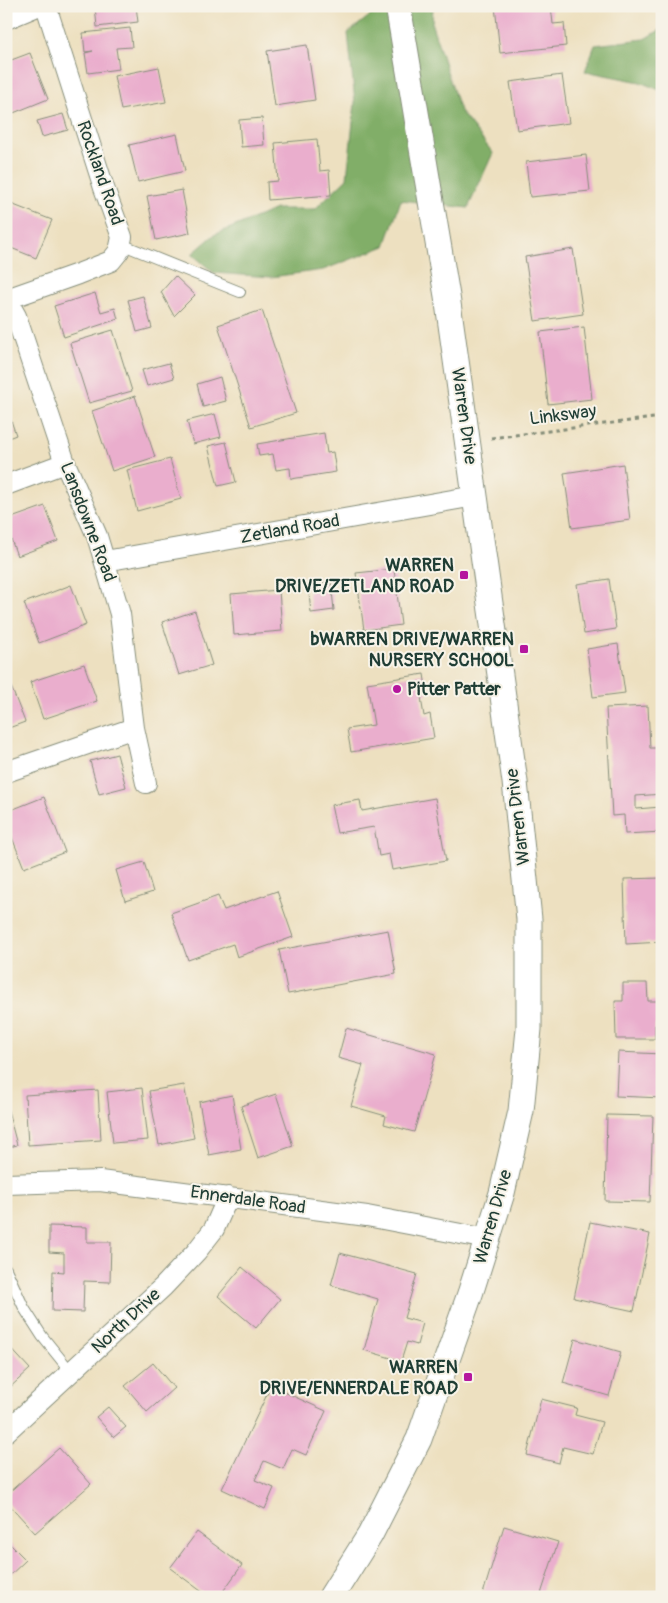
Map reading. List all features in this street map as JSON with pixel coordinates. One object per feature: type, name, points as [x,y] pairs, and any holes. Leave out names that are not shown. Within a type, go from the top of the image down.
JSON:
[{"type":"street","points":[[6,19],[37,6]]},
{"type":"street","name":"Rockland Road","points":[[6,299],[111,261],[120,251],[122,237],[104,188],[46,6]]},
{"type":"street","name":"Warren Drive","points":[[331,1597],[370,1535],[419,1440],[470,1294],[502,1193],[521,1111],[529,1029],[530,919],[514,782],[447,296],[398,6]]},
{"type":"street","name":"Lansdowne Road","points":[[6,299],[16,316],[64,463],[97,536],[105,561],[120,614],[134,728],[146,783]]},
{"type":"street","points":[[6,484],[64,463]]},
{"type":"street","name":"Zetland Road","points":[[105,561],[475,496]]},
{"type":"street","points":[[6,772],[134,728]]},
{"type":"street","name":"Ennerdale Road","points":[[6,1184],[100,1181],[367,1216],[487,1239]]},
{"type":"street","name":"North Drive","points":[[6,1432],[162,1287],[196,1252],[214,1229],[228,1197]]},
{"type":"lane","points":[[121,244],[240,292]]},
{"type":"lane","points":[[6,1269],[28,1315],[71,1372]]},
{"type":"path","name":"Linksway","points":[[467,441],[662,417]]},
{"type":"green space","points":[[382,6],[433,6],[432,25],[460,111],[493,153],[468,208],[401,200],[385,246],[323,270],[271,277],[214,273],[192,254],[214,235],[276,209],[315,209],[347,178],[355,103],[348,33]]},
{"type":"green space","points":[[662,29],[662,91],[640,82],[585,71],[595,45],[644,39]]},
{"type":"building","points":[[95,6],[136,6],[138,22],[97,27]]},
{"type":"building","points":[[495,6],[551,6],[553,24],[564,23],[566,46],[500,53]]},
{"type":"building","points":[[130,28],[132,47],[116,48],[119,69],[88,73],[85,53],[93,51],[85,52],[83,33]]},
{"type":"building","points":[[307,45],[315,100],[275,106],[267,51]]},
{"type":"building","points":[[30,53],[48,99],[6,116],[6,62]]},
{"type":"building","points":[[159,67],[166,102],[121,110],[114,76]]},
{"type":"building","points":[[562,75],[569,123],[517,130],[510,82]]},
{"type":"building","points":[[63,114],[68,130],[42,137],[37,121]]},
{"type":"building","points":[[262,118],[264,145],[241,147],[239,120]]},
{"type":"building","points":[[177,134],[185,171],[138,182],[129,145]]},
{"type":"building","points":[[317,139],[320,171],[329,170],[331,195],[268,200],[267,182],[278,181],[275,143]]},
{"type":"building","points":[[586,155],[590,191],[530,197],[526,162]]},
{"type":"building","points":[[182,190],[190,233],[156,240],[147,196]]},
{"type":"building","points":[[6,202],[52,220],[36,258],[6,246]]},
{"type":"building","points":[[573,249],[583,314],[535,321],[525,257]]},
{"type":"building","points":[[175,276],[195,295],[174,316],[161,292]]},
{"type":"building","points":[[95,293],[101,312],[115,308],[118,319],[64,337],[54,306]]},
{"type":"building","points":[[143,296],[152,328],[137,332],[128,300]]},
{"type":"building","points":[[262,310],[296,413],[251,427],[218,325]]},
{"type":"building","points":[[657,322],[662,322],[662,354],[661,354]]},
{"type":"building","points":[[584,327],[592,399],[548,404],[540,332]]},
{"type":"building","points":[[113,330],[132,391],[89,403],[70,343]]},
{"type":"building","points":[[169,363],[174,378],[147,386],[142,370]]},
{"type":"building","points":[[220,377],[226,401],[203,407],[197,384]]},
{"type":"building","points":[[135,396],[155,457],[112,471],[92,411]]},
{"type":"building","points":[[6,406],[16,435],[6,439]]},
{"type":"building","points":[[215,414],[221,437],[193,444],[187,421]]},
{"type":"building","points":[[324,433],[327,453],[333,452],[336,472],[291,479],[290,468],[276,470],[273,454],[259,456],[257,444]]},
{"type":"building","points":[[226,442],[236,482],[218,486],[208,446]]},
{"type":"building","points":[[170,459],[181,499],[137,511],[127,470]]},
{"type":"building","points":[[623,464],[630,520],[572,528],[564,473]]},
{"type":"building","points":[[45,506],[58,541],[17,556],[6,520]]},
{"type":"building","points":[[394,569],[401,625],[364,630],[356,573]]},
{"type":"building","points":[[609,579],[616,629],[584,634],[577,584]]},
{"type":"building","points":[[331,582],[334,610],[311,613],[308,584]]},
{"type":"building","points":[[71,585],[86,625],[39,643],[24,603]]},
{"type":"building","points":[[279,590],[282,631],[234,635],[231,594]]},
{"type":"building","points":[[195,611],[212,665],[179,675],[162,622]]},
{"type":"building","points":[[618,644],[625,693],[593,697],[587,649]]},
{"type":"building","points":[[84,664],[97,701],[43,719],[30,682]]},
{"type":"building","points":[[424,674],[427,694],[421,695],[422,704],[424,716],[430,714],[434,738],[351,752],[347,729],[374,725],[367,683]]},
{"type":"building","points":[[10,684],[25,722],[6,729],[6,685]]},
{"type":"building","points":[[648,706],[650,748],[662,748],[662,794],[636,796],[636,809],[661,807],[662,832],[625,834],[624,815],[612,816],[606,708]]},
{"type":"building","points":[[117,754],[126,787],[99,794],[90,761]]},
{"type":"building","points":[[44,797],[65,852],[24,868],[6,822],[6,812]]},
{"type":"building","points":[[435,798],[446,861],[392,870],[389,854],[379,856],[374,827],[337,833],[331,805],[360,800],[362,811]]},
{"type":"building","points":[[144,862],[153,892],[125,901],[116,870]]},
{"type":"building","points":[[662,878],[662,942],[626,944],[624,879]]},
{"type":"building","points":[[277,891],[293,937],[237,957],[233,944],[188,960],[171,913],[218,896],[224,910]]},
{"type":"building","points":[[388,930],[396,974],[288,994],[279,950]]},
{"type":"building","points":[[623,983],[647,983],[648,1001],[662,1001],[662,1025],[655,1025],[655,1039],[616,1039],[615,1001],[623,1001]]},
{"type":"building","points":[[346,1028],[436,1054],[414,1132],[384,1124],[386,1116],[351,1106],[363,1065],[338,1058]]},
{"type":"building","points":[[618,1052],[662,1054],[662,1098],[616,1096]]},
{"type":"building","points":[[184,1085],[194,1138],[159,1145],[149,1091]]},
{"type":"building","points":[[142,1088],[148,1140],[113,1143],[107,1092]]},
{"type":"building","points":[[98,1090],[101,1140],[28,1145],[25,1095]]},
{"type":"building","points":[[276,1094],[293,1146],[258,1158],[241,1106]]},
{"type":"building","points":[[232,1095],[241,1149],[209,1155],[199,1102]]},
{"type":"building","points":[[6,1103],[17,1145],[6,1148]]},
{"type":"building","points":[[607,1115],[653,1116],[650,1202],[605,1201]]},
{"type":"building","points":[[590,1222],[650,1234],[634,1311],[574,1298]]},
{"type":"building","points":[[49,1226],[87,1227],[87,1242],[111,1242],[110,1282],[84,1281],[83,1312],[52,1311],[53,1271],[64,1272],[64,1253],[49,1252]]},
{"type":"building","points":[[340,1253],[417,1274],[404,1318],[423,1323],[417,1345],[407,1342],[401,1361],[364,1350],[378,1299],[331,1285]]},
{"type":"building","points":[[242,1267],[280,1299],[256,1328],[218,1296]]},
{"type":"building","points":[[575,1339],[621,1352],[609,1396],[563,1383]]},
{"type":"building","points":[[6,1343],[30,1369],[6,1391]]},
{"type":"building","points":[[153,1363],[174,1388],[147,1412],[125,1386]]},
{"type":"building","points":[[271,1386],[326,1411],[306,1455],[292,1449],[283,1469],[264,1461],[255,1480],[274,1488],[265,1509],[222,1489]]},
{"type":"building","points":[[541,1399],[577,1408],[575,1415],[602,1422],[593,1454],[563,1447],[559,1463],[527,1455]]},
{"type":"building","points":[[108,1407],[126,1427],[114,1437],[96,1417]]},
{"type":"building","points":[[59,1448],[91,1484],[35,1533],[6,1501],[6,1495]]},
{"type":"building","points":[[504,1526],[558,1542],[540,1597],[482,1597]]},
{"type":"building","points":[[197,1532],[242,1565],[219,1597],[209,1597],[170,1568]]},
{"type":"building","points":[[6,1540],[26,1560],[6,1579]]},
{"type":"place","name":"WARREN DRIVE/ZETLAND ROAD","points":[[464,575]]},
{"type":"place","name":"bWARREN DRIVE/WARREN NURSERY SCHOOL","points":[[524,649]]},
{"type":"place","name":"Pitter Patter","points":[[397,689]]},
{"type":"place","name":"WARREN DRIVE/ENNERDALE ROAD","points":[[468,1377]]}]
